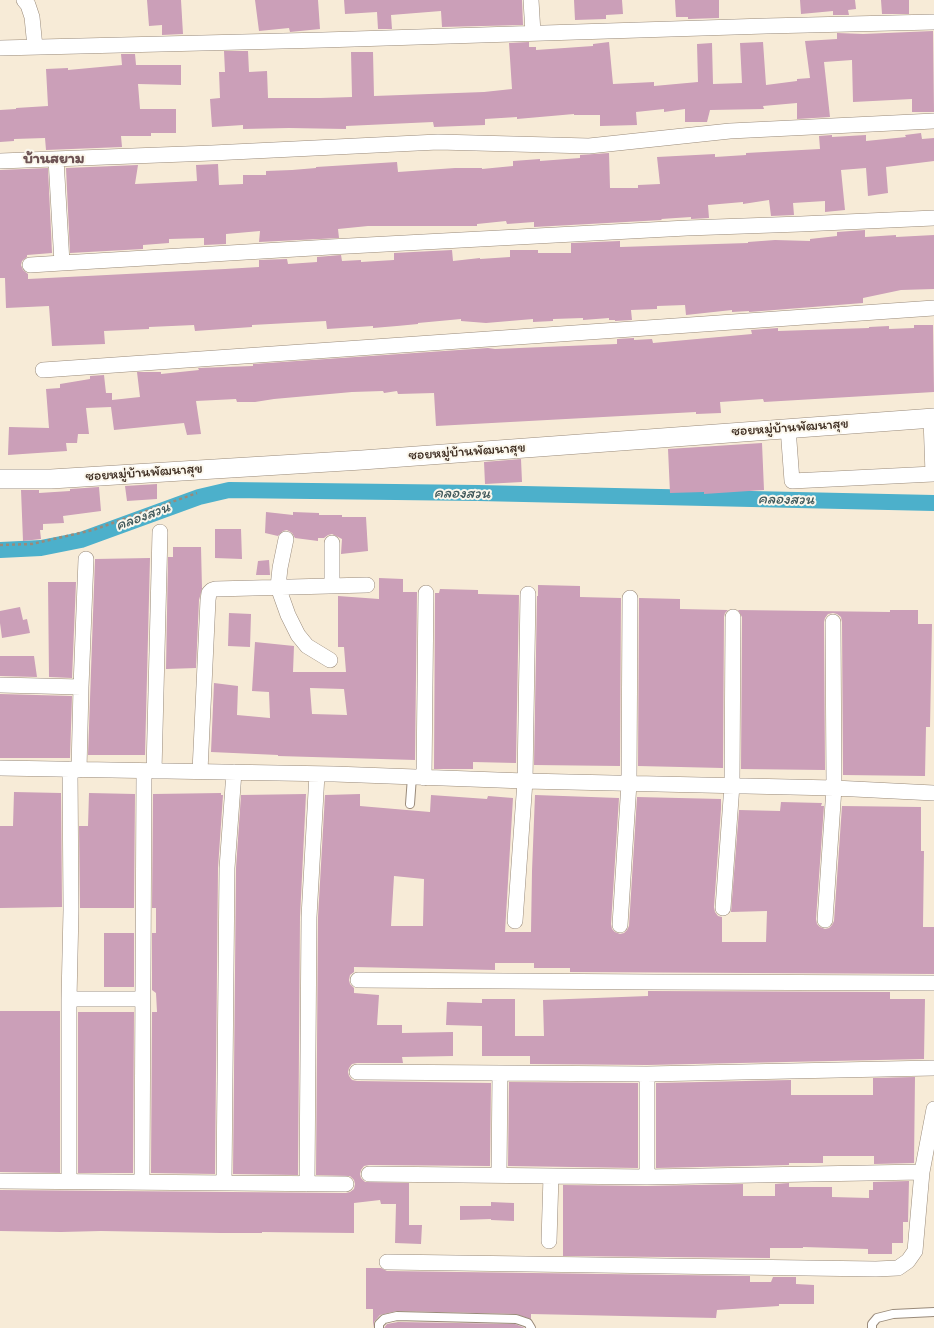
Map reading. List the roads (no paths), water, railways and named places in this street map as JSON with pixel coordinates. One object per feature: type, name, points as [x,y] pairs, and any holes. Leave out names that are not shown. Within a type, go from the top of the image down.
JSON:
[{"type":"street","points":[[24,0],[28,5],[32,16],[35,47]]},
{"type":"street","points":[[531,0],[533,33]]},
{"type":"street","points":[[0,48],[934,22]]},
{"type":"street","points":[[0,161],[219,153],[438,142],[589,146],[730,131],[934,121]]},
{"type":"street","points":[[56,158],[62,263]]},
{"type":"street","points":[[30,265],[337,246],[671,228],[934,218]]},
{"type":"street","points":[[43,370],[934,308]]},
{"type":"street","points":[[788,428],[792,482],[933,474],[933,418]]},
{"type":"street","name":"ซอยหมู่บ้านพัฒนาสุข","points":[[0,479],[51,479],[362,460],[933,418]]},
{"type":"street","points":[[142,1182],[142,999],[149,771],[160,532]]},
{"type":"street","points":[[286,539],[278,587],[298,635],[307,646],[330,660]]},
{"type":"street","points":[[332,543],[332,586]]},
{"type":"street","points":[[69,1181],[69,999],[74,770],[81,687],[86,559]]},
{"type":"street","points":[[200,772],[209,593],[215,589],[367,585]]},
{"type":"street","points":[[418,778],[426,593]]},
{"type":"street","points":[[515,921],[525,781],[528,594]]},
{"type":"street","points":[[620,925],[629,783],[630,598]]},
{"type":"street","points":[[723,908],[732,785],[733,617]]},
{"type":"street","points":[[825,920],[834,788],[833,622]]},
{"type":"street","points":[[0,685],[81,687]]},
{"type":"street","points":[[0,768],[234,772],[525,781],[732,785],[934,793]]},
{"type":"street","points":[[224,1183],[227,868],[234,772]]},
{"type":"street","points":[[307,1184],[309,917],[317,774]]},
{"type":"street","points":[[358,980],[934,983]]},
{"type":"street","points":[[69,999],[142,999]]},
{"type":"street","points":[[357,1072],[646,1074],[934,1068]]},
{"type":"street","points":[[499,1175],[500,1073]]},
{"type":"street","points":[[646,1074],[647,1177]]},
{"type":"street","points":[[387,1262],[876,1269],[898,1268],[908,1262],[915,1251],[922,1172],[934,1109]]},
{"type":"street","points":[[370,1174],[647,1177],[922,1172]]},
{"type":"street","points":[[549,1241],[551,1176]]},
{"type":"street","points":[[0,1181],[346,1184]]},
{"type":"lane","points":[[410,804],[418,778]]},
{"type":"lane","points":[[872,1328],[872,1324],[877,1318],[893,1314],[934,1312]]},
{"type":"lane","points":[[379,1328],[379,1324],[384,1320],[397,1316],[516,1319],[528,1323],[531,1328]]},
{"type":"waterway","name":"คลองสวน","points":[[0,550],[41,548],[81,540],[199,497],[229,490],[478,493],[934,503]]},
{"type":"district","name":"บ้านสยาม","points":[[54,159]]}]
